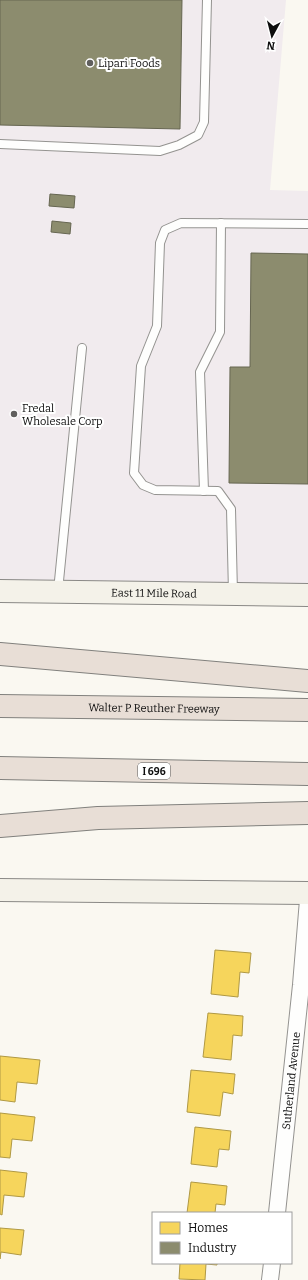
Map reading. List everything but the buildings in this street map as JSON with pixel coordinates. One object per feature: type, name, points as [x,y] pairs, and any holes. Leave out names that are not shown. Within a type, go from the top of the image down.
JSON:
[{"type":"highway","points":[[0,654],[308,681]]},
{"type":"highway","name":"Walter P Reuther Freeway","points":[[0,706],[308,710]]},
{"type":"highway","name":"I 696","points":[[0,768],[308,774]]},
{"type":"highway","points":[[0,826],[98,818],[308,813]]},
{"type":"main road","name":"East 11 Mile Road","points":[[0,591],[308,595]]},
{"type":"main road","points":[[0,890],[308,894]]},
{"type":"street","name":"Sutherland Avenue","points":[[277,1212],[301,985],[308,900]]},
{"type":"street","points":[[270,1280],[272,1264]]},
{"type":"lane","points":[[0,144],[160,151],[198,135],[204,122],[207,0]]},
{"type":"lane","points":[[233,594],[231,509],[218,491],[155,490],[142,485],[134,473],[141,366],[157,326],[160,243],[165,230],[181,223],[308,224]]},
{"type":"lane","points":[[204,491],[200,372],[220,332],[221,223]]},
{"type":"lane","points":[[58,592],[82,348]]},
{"type":"shaded area","points":[[0,0],[286,0],[270,190],[308,191],[308,586],[0,581]]},
{"type":"place","name":"Lipari Foods","points":[[90,63]]},
{"type":"place","name":"Fredal Wholesale Corp","points":[[14,414]]}]
